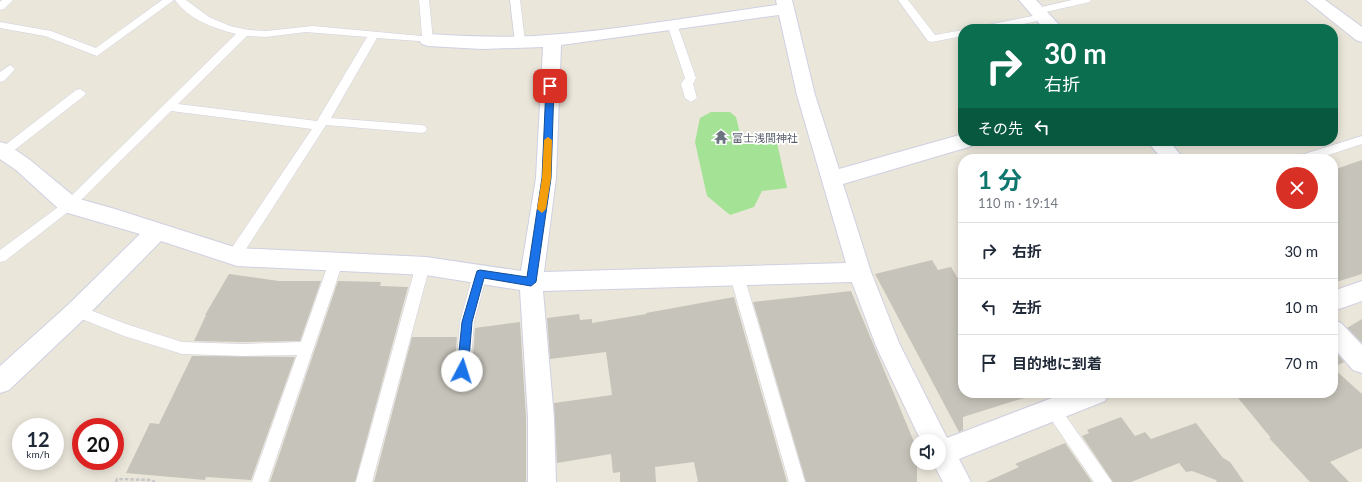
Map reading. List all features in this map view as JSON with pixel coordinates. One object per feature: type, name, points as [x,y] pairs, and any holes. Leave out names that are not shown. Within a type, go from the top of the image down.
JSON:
[{"type":"street","points":[[1314,0],[1359,31]]},
{"type":"street","points":[[428,40],[482,43],[552,40],[672,24],[785,5],[806,95],[860,272],[888,346],[932,434]]},
{"type":"street","points":[[1338,34],[1359,31]]},
{"type":"street","points":[[542,482],[541,418],[531,282],[546,178],[552,40]]},
{"type":"street","points":[[832,179],[958,143]]},
{"type":"street","points":[[1162,146],[1169,154]]},
{"type":"street","points":[[2,151],[23,165],[69,205],[234,256],[422,265],[531,282],[860,272]]},
{"type":"street","points":[[0,382],[77,311],[157,231]]},
{"type":"street","points":[[1338,299],[1362,291]]},
{"type":"street","points":[[1338,336],[1362,362]]},
{"type":"street","points":[[946,446],[1053,410],[1083,398]]},
{"type":"street","points":[[946,461],[957,482]]},
{"type":"lane","points":[[0,7],[8,0]]},
{"type":"lane","points":[[0,24],[47,33],[97,52],[170,0]]},
{"type":"lane","points":[[180,0],[186,8],[200,18],[244,33],[260,34],[294,29],[313,29],[428,40],[424,0]]},
{"type":"lane","points":[[515,0],[520,42]]},
{"type":"lane","points":[[903,0],[932,39],[958,34]]},
{"type":"lane","points":[[1001,24],[1086,0]]},
{"type":"lane","points":[[672,24],[691,78],[687,84],[691,98]]},
{"type":"lane","points":[[0,257],[69,205],[244,33]]},
{"type":"lane","points":[[234,256],[322,123],[374,35]]},
{"type":"lane","points":[[0,78],[10,69]]},
{"type":"lane","points":[[2,151],[80,93]]},
{"type":"lane","points":[[169,107],[322,123],[421,129]]},
{"type":"lane","points":[[1318,154],[1362,140]]},
{"type":"lane","points":[[260,482],[336,262]]},
{"type":"lane","points":[[364,482],[422,265]]},
{"type":"lane","points":[[462,371],[467,322],[480,274]]},
{"type":"lane","points":[[737,276],[797,482]]},
{"type":"lane","points":[[77,311],[124,330],[182,348],[243,350],[306,348]]},
{"type":"lane","points":[[1053,410],[1104,482]]},
{"type":"path","points":[[116,482],[117,479],[150,480],[155,482]]},
{"type":"green space","points":[[711,112],[730,112],[736,117],[742,141],[776,138],[787,188],[762,191],[754,207],[730,215],[707,196],[695,142],[700,118]]},
{"type":"building","points":[[1362,160],[1362,274],[1338,281],[1338,168]]},
{"type":"building","points":[[932,260],[938,270],[951,267],[958,279],[958,398],[1024,398],[963,417],[963,430],[959,432],[875,274]]},
{"type":"building","points":[[229,274],[279,281],[321,281],[300,341],[194,341],[205,315]]},
{"type":"building","points":[[338,281],[381,282],[380,286],[408,287],[355,482],[270,482]]},
{"type":"building","points":[[851,291],[911,434],[910,470],[917,470],[917,482],[806,482],[753,302]]},
{"type":"building","points":[[734,297],[787,482],[698,482],[694,462],[655,467],[656,482],[620,482],[620,472],[613,473],[611,454],[557,463],[554,403],[612,395],[606,352],[550,359],[547,318],[579,314],[580,320],[592,319],[592,323]]},
{"type":"building","points":[[1362,319],[1362,343],[1347,328]]},
{"type":"building","points":[[520,322],[526,418],[526,482],[374,482],[412,337],[457,337],[454,371],[457,377],[464,379],[469,377],[472,371],[475,328]]},
{"type":"building","points":[[1338,355],[1344,362],[1338,365]]},
{"type":"building","points":[[192,356],[295,357],[251,480],[206,477],[205,480],[126,473],[150,423],[159,424]]},
{"type":"building","points":[[1338,372],[1362,394],[1362,448],[1330,462],[1349,482],[1310,482],[1269,438],[1271,438],[1238,398],[1338,398]]},
{"type":"building","points":[[1121,417],[1135,436],[1145,432],[1151,439],[1196,423],[1223,458],[1230,462],[1244,482],[1217,482],[1216,480],[1192,471],[1186,472],[1179,463],[1131,482],[1113,482],[1082,436],[1089,433],[1087,430]]},
{"type":"building","points":[[1065,443],[1092,482],[986,482],[1019,467],[1015,464]]},
{"type":"slow traffic","points":[[542,209],[546,178],[548,140]]},
{"type":"place","name":"富士浅間神社","points":[[721,137]]},
{"type":"route","points":[[462,371],[467,322],[480,274],[531,282],[546,178],[550,86]]}]
